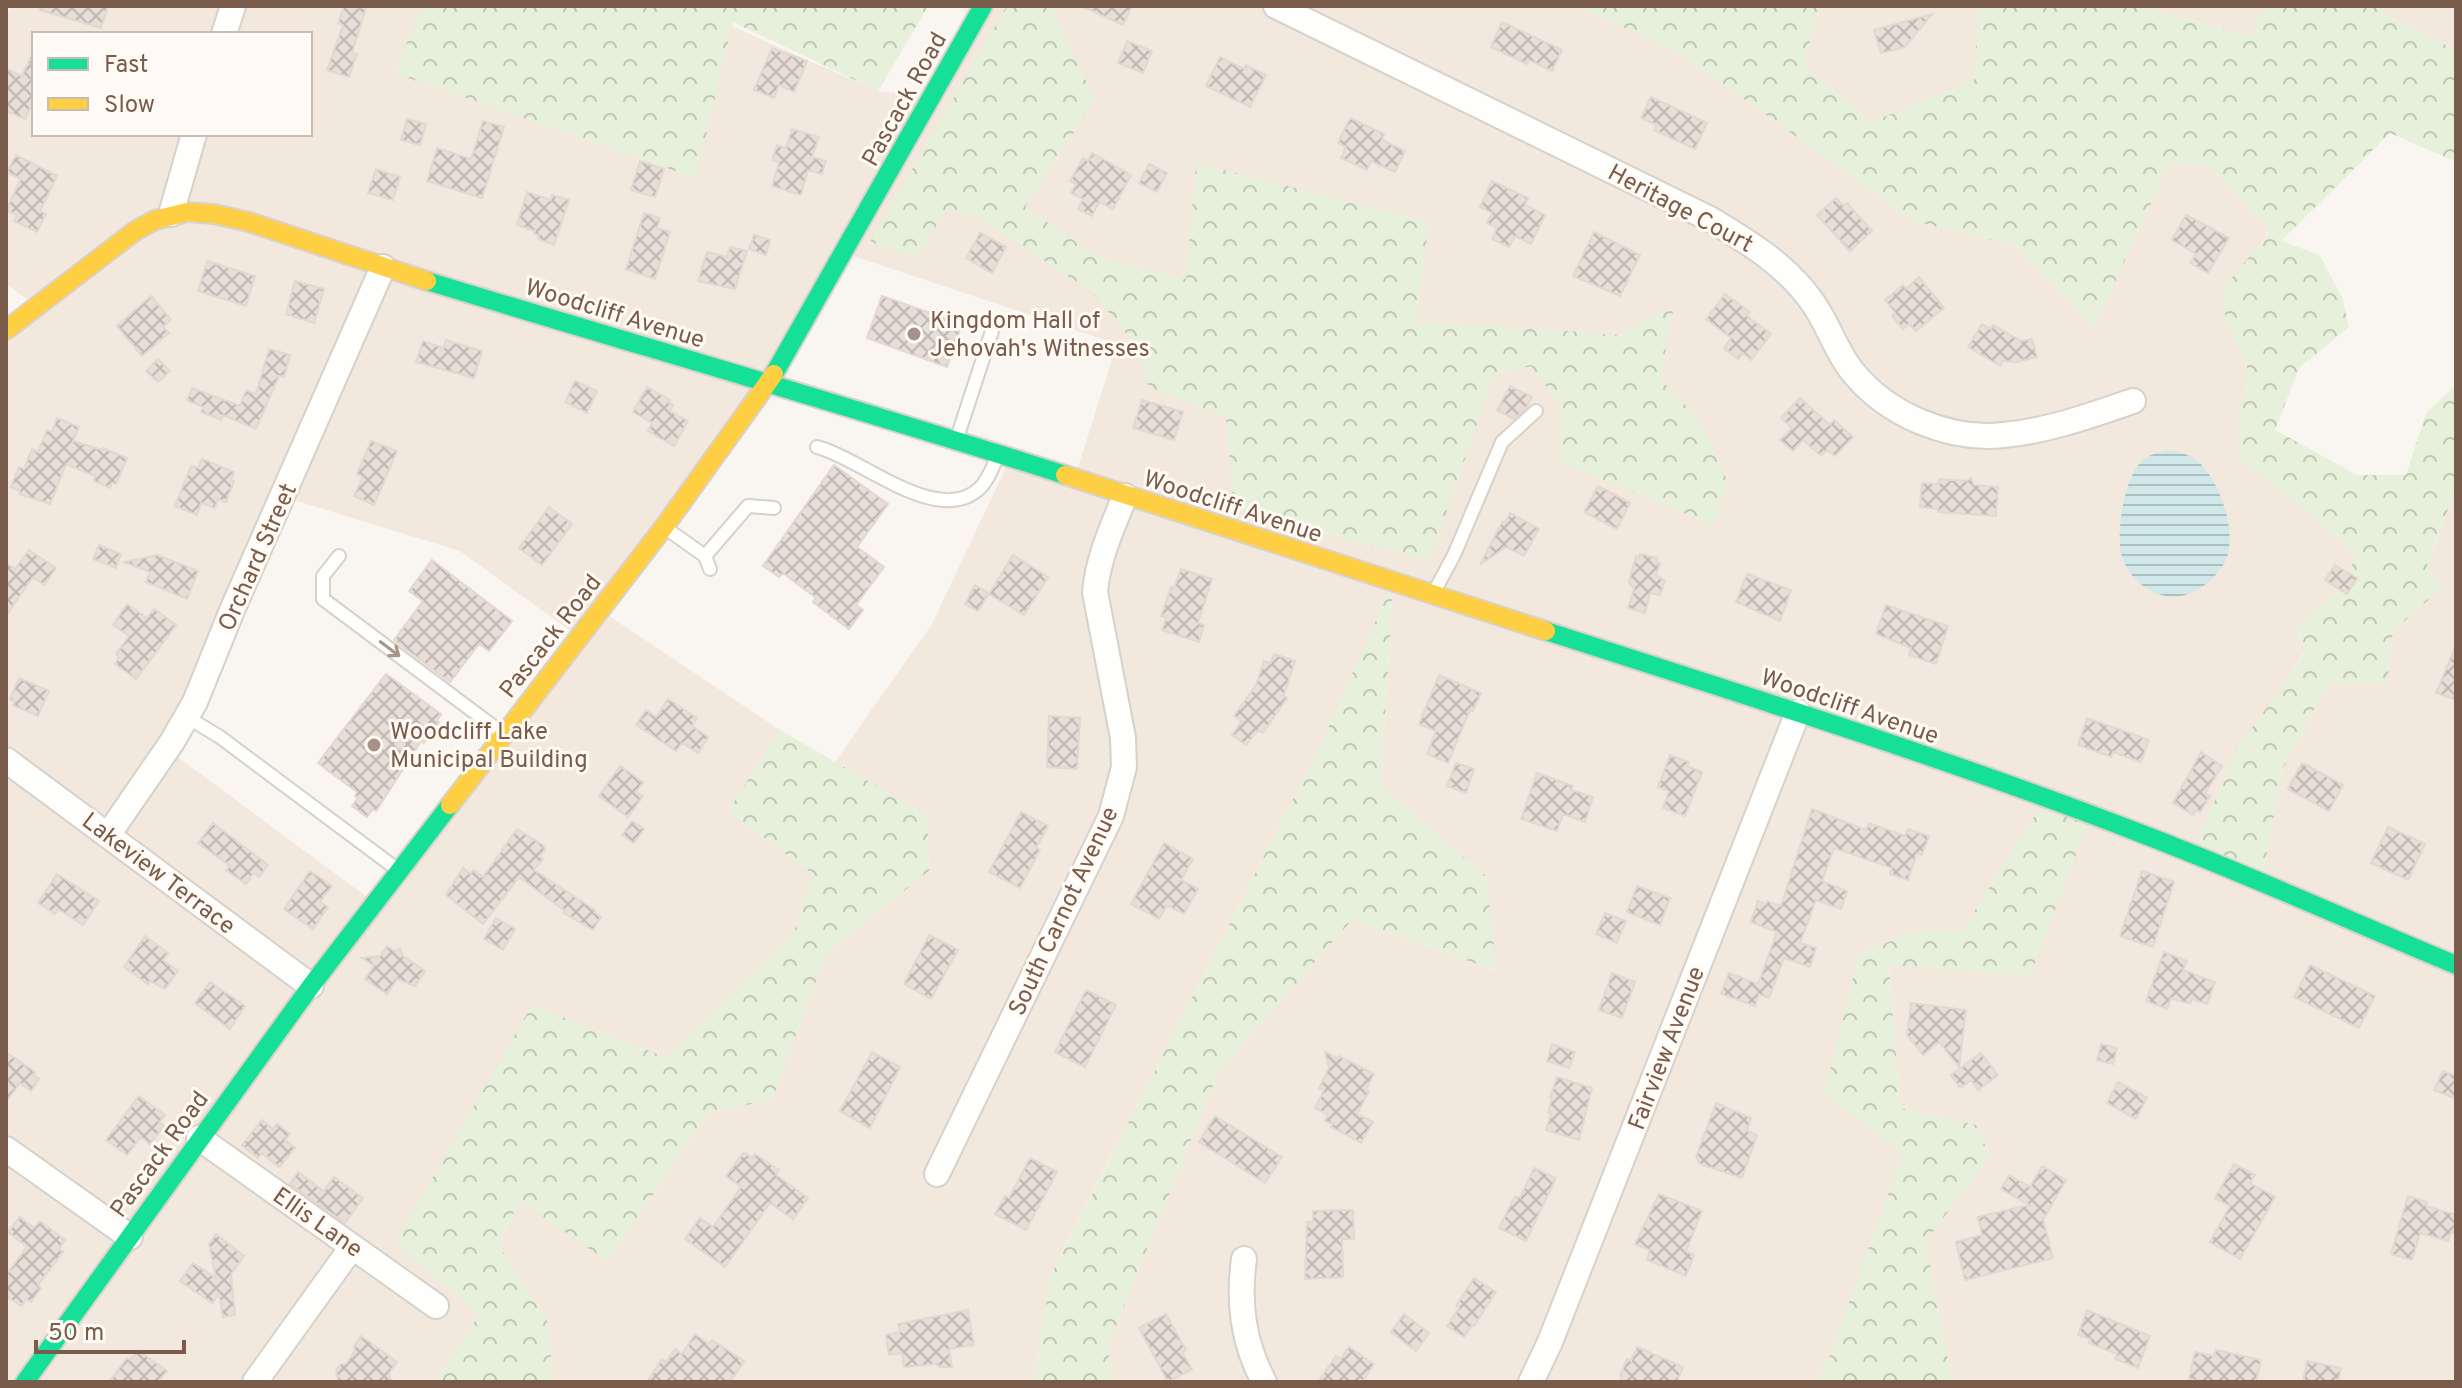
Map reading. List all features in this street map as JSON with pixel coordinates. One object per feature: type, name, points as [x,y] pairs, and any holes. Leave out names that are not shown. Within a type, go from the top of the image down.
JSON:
[{"type":"main road","name":"Pascack Road","points":[[25,1382],[311,986],[664,527],[767,385],[983,6]]},
{"type":"main road","name":"Woodcliff Avenue","points":[[6,330],[135,231],[171,214],[214,214],[249,222],[383,267],[767,385],[894,420],[1798,712],[2140,833],[2456,965]]},
{"type":"street","points":[[225,32],[233,6]]},
{"type":"street","name":"Heritage Court","points":[[1276,6],[1710,219],[1760,249],[1792,277],[1813,302],[1852,371],[1887,404],[1915,419],[1972,435],[2004,435],[2078,420],[2133,401]]},
{"type":"street","points":[[171,214],[193,136]]},
{"type":"street","name":"Orchard Street","points":[[108,835],[187,717],[383,267]]},
{"type":"street","name":"South Carnot Avenue","points":[[937,1174],[1111,816],[1124,767],[1123,738],[1095,592],[1103,551],[1125,496]]},
{"type":"street","name":"Fairview Avenue","points":[[1531,1382],[1550,1342],[1798,712]]},
{"type":"street","name":"Lakeview Terrace","points":[[6,760],[311,986]]},
{"type":"street","name":"Ellis Lane","points":[[199,1138],[436,1306]]},
{"type":"street","points":[[6,1149],[130,1237]]},
{"type":"street","points":[[255,1382],[352,1247]]},
{"type":"street","points":[[1244,1259],[1241,1280],[1244,1332],[1251,1358],[1264,1382]]},
{"type":"lane","points":[[956,441],[993,328]]},
{"type":"lane","points":[[1432,595],[1454,555],[1502,442],[1536,411]]},
{"type":"lane","points":[[817,447],[838,452],[907,492],[942,500],[963,498],[978,489],[998,455]]},
{"type":"lane","points":[[664,527],[707,562],[748,506],[774,508]]},
{"type":"lane","points":[[339,556],[323,576],[323,599],[504,735]]},
{"type":"lane","points":[[187,717],[227,742],[400,871]]},
{"type":"shaded area","points":[[11,6],[686,6],[878,91],[932,98],[983,6],[1576,6],[1677,51],[1915,222],[2015,245],[2094,328],[2169,164],[2208,165],[2269,229],[2226,319],[2247,366],[2239,413],[2301,506],[2356,555],[2344,585],[2284,685],[2261,883],[2283,768],[2328,684],[2387,684],[2393,631],[2442,588],[2427,567],[2456,488],[2456,1382],[1952,1382],[1926,1241],[1990,1155],[1976,1125],[1900,1108],[1889,964],[2030,976],[2047,798],[1961,932],[1915,931],[1859,954],[1825,1095],[1904,1152],[1829,1358],[1816,1382],[1116,1382],[1107,1348],[1219,1071],[1352,920],[1496,971],[1486,876],[1381,786],[1393,585],[1321,744],[1050,1276],[1034,1382],[554,1382],[547,1320],[498,1244],[521,1200],[608,1262],[709,1112],[772,1100],[826,954],[929,871],[927,815],[835,762],[932,624],[1010,459],[1074,480],[1117,344],[844,253],[600,610],[780,730],[728,811],[813,874],[793,935],[667,1058],[532,1006],[479,1315],[435,1382],[6,1382],[6,330],[36,307],[6,283],[6,16]],"holes":[[[284,497],[460,551],[579,637],[375,903],[168,750]]]},
{"type":"shaded area","points":[[1821,6],[1978,6],[1975,81],[1871,122],[1803,65]]},
{"type":"shaded area","points":[[2140,6],[2264,6],[2252,37]]},
{"type":"shaded area","points":[[2381,6],[2456,6],[2456,50],[2381,12]]},
{"type":"green space","points":[[423,6],[928,6],[878,91],[733,22],[696,178],[394,73]]},
{"type":"green space","points":[[1007,6],[1051,6],[1095,100],[1025,207],[1099,258],[1186,279],[1196,163],[1429,222],[1416,323],[1617,335],[1674,306],[1660,379],[1699,419],[1727,480],[1715,526],[1558,461],[1560,406],[1531,366],[1494,375],[1430,560],[1234,511],[1226,417],[1149,387],[1134,343],[1091,291],[980,219],[947,208],[918,257],[870,242]]},
{"type":"green space","points":[[1576,6],[1821,6],[1803,65],[1871,122],[1974,81],[1978,6],[2140,6],[2251,37],[2264,6],[2381,6],[2381,12],[2456,50],[2456,162],[2390,133],[2281,241],[2319,255],[2342,297],[2349,327],[2299,368],[2275,430],[2357,475],[2406,475],[2426,413],[2456,385],[2456,488],[2427,566],[2442,588],[2393,631],[2387,684],[2328,684],[2283,768],[2261,883],[2192,854],[2238,746],[2306,650],[2294,631],[2344,585],[2356,555],[2301,506],[2238,457],[2239,413],[2247,366],[2226,319],[2222,290],[2269,229],[2208,165],[2169,164],[2094,328],[2015,245],[1915,222],[1677,51]]},
{"type":"green space","points":[[1393,582],[1381,786],[1486,876],[1497,971],[1352,920],[1219,1071],[1107,1348],[1116,1382],[1034,1382],[1050,1277],[1321,744]]},
{"type":"green space","points":[[780,730],[927,815],[929,871],[826,954],[772,1100],[709,1112],[608,1262],[520,1201],[498,1244],[547,1320],[554,1382],[435,1382],[479,1315],[395,1243],[532,1005],[667,1058],[793,935],[813,874],[728,811]]},
{"type":"green space","points":[[2046,798],[2091,815],[2030,976],[1889,965],[1900,1108],[1976,1125],[1990,1156],[1926,1241],[1952,1382],[1816,1382],[1829,1358],[1903,1153],[1824,1095],[1859,954],[1915,931],[1961,932]]},
{"type":"water","points":[[2170,450],[2193,458],[2210,476],[2223,503],[2229,532],[2227,557],[2218,573],[2193,592],[2172,597],[2143,586],[2128,570],[2120,550],[2122,508],[2130,480],[2142,461]]},
{"type":"building","points":[[41,6],[108,6],[101,28],[40,10]]},
{"type":"building","points":[[344,6],[366,8],[352,53],[357,54],[349,77],[327,70],[343,25],[338,23]]},
{"type":"building","points":[[1081,6],[1132,6],[1123,25]]},
{"type":"building","points":[[1932,14],[1905,47],[1881,53],[1874,30]]},
{"type":"building","points":[[1502,22],[1562,50],[1552,71],[1529,60],[1527,64],[1491,47]]},
{"type":"building","points":[[1127,41],[1152,51],[1143,73],[1118,63]]},
{"type":"building","points":[[772,48],[807,61],[794,92],[779,85],[774,98],[754,90]]},
{"type":"building","points":[[32,54],[32,104],[25,119],[6,111],[6,69],[22,76]]},
{"type":"building","points":[[1220,57],[1244,69],[1246,65],[1266,75],[1250,107],[1206,86]]},
{"type":"building","points":[[1651,97],[1707,123],[1695,149],[1654,130],[1657,125],[1641,118]]},
{"type":"building","points":[[1350,118],[1384,134],[1382,140],[1405,151],[1395,172],[1371,161],[1367,170],[1341,158],[1346,147],[1338,143]]},
{"type":"building","points":[[407,119],[426,124],[420,145],[401,140]]},
{"type":"building","points":[[483,121],[504,127],[482,198],[427,181],[437,148],[471,159]]},
{"type":"building","points":[[792,129],[819,137],[812,157],[826,161],[822,174],[808,170],[801,195],[772,186],[779,162],[772,160],[777,145],[786,148]]},
{"type":"building","points":[[1092,153],[1131,175],[1113,209],[1099,202],[1092,216],[1078,209],[1083,199],[1071,193],[1076,184],[1070,181],[1083,158],[1088,161]]},
{"type":"building","points":[[16,155],[57,176],[40,211],[46,214],[37,232],[14,221],[17,215],[6,210],[21,179],[7,172]]},
{"type":"building","points":[[640,161],[664,169],[655,197],[631,190]]},
{"type":"building","points":[[1149,164],[1167,173],[1157,192],[1139,183]]},
{"type":"building","points":[[376,169],[400,177],[393,200],[368,193]]},
{"type":"building","points":[[1492,181],[1528,198],[1525,205],[1545,215],[1531,244],[1515,236],[1509,247],[1492,239],[1497,228],[1487,223],[1492,213],[1480,207]]},
{"type":"building","points":[[527,192],[551,200],[552,195],[569,200],[554,245],[538,239],[535,231],[517,225]]},
{"type":"building","points":[[1836,198],[1844,206],[1847,203],[1872,231],[1850,251],[1817,215]]},
{"type":"building","points":[[644,213],[660,218],[657,228],[670,232],[655,279],[626,269]]},
{"type":"building","points":[[2186,215],[2229,238],[2208,273],[2190,263],[2196,254],[2172,240]]},
{"type":"building","points":[[1594,232],[1640,255],[1620,296],[1573,276]]},
{"type":"building","points":[[980,233],[1006,247],[992,273],[966,258]]},
{"type":"building","points":[[754,235],[770,240],[766,255],[749,249]]},
{"type":"building","points":[[730,247],[747,251],[735,289],[698,281],[707,252],[727,257]]},
{"type":"building","points":[[207,261],[255,276],[246,306],[198,291]]},
{"type":"building","points":[[1919,277],[1944,308],[1916,331],[1909,324],[1903,329],[1892,316],[1895,313],[1885,300],[1903,285],[1906,289]]},
{"type":"building","points":[[295,281],[324,289],[314,323],[286,314]]},
{"type":"building","points":[[1725,294],[1750,312],[1747,316],[1771,334],[1751,360],[1743,353],[1738,359],[1724,348],[1731,338],[1706,319]]},
{"type":"building","points":[[151,296],[171,320],[163,327],[169,333],[142,356],[117,326]]},
{"type":"building","name":"Kingdom Hall of Jehovah's Witnesses","points":[[882,296],[956,322],[954,328],[960,330],[947,367],[867,338]]},
{"type":"building","points":[[1982,324],[1991,329],[1993,325],[2021,341],[2032,339],[2037,357],[2017,362],[2003,361],[2000,366],[1968,347]]},
{"type":"building","points":[[446,340],[482,351],[474,378],[416,362],[423,341],[444,348]]},
{"type":"building","points":[[269,349],[290,355],[284,377],[279,376],[256,429],[223,415],[221,420],[201,412],[203,407],[187,400],[192,388],[240,406],[246,390],[254,394],[257,391]]},
{"type":"building","points":[[158,359],[170,371],[158,382],[146,371]]},
{"type":"building","points":[[575,381],[597,391],[587,413],[565,402]]},
{"type":"building","points":[[1510,386],[1532,397],[1514,419],[1497,410]]},
{"type":"building","points":[[647,387],[670,400],[668,402],[673,405],[670,411],[688,421],[674,446],[648,431],[652,423],[633,412]]},
{"type":"building","points":[[1800,398],[1830,425],[1834,420],[1853,437],[1835,456],[1827,450],[1821,456],[1803,440],[1793,451],[1780,440],[1792,428],[1781,418]]},
{"type":"building","points":[[1142,400],[1183,412],[1174,440],[1133,428]]},
{"type":"building","points":[[57,418],[79,427],[73,441],[127,458],[116,484],[112,483],[110,488],[94,481],[95,476],[66,464],[50,504],[19,494],[20,491],[11,487],[19,467],[24,469],[32,449],[38,452],[47,430],[52,432]]},
{"type":"building","points":[[371,441],[397,451],[374,505],[354,496],[363,477],[357,474]]},
{"type":"building","points":[[202,459],[234,472],[231,480],[234,481],[226,502],[218,499],[215,508],[201,503],[197,515],[175,506],[191,466],[198,468]]},
{"type":"building","points":[[834,465],[888,504],[857,547],[884,567],[856,605],[863,610],[849,629],[813,602],[816,598],[783,573],[779,577],[763,566]]},
{"type":"building","points":[[1971,478],[1974,485],[1998,487],[1996,516],[1938,512],[1938,509],[1920,507],[1922,483],[1939,484],[1939,479],[1966,481]]},
{"type":"building","points":[[1598,486],[1630,503],[1617,529],[1584,512]]},
{"type":"building","points":[[549,507],[572,524],[542,565],[519,548]]},
{"type":"building","points":[[1510,513],[1539,529],[1524,556],[1506,547],[1480,565],[1502,522],[1505,523]]},
{"type":"building","points":[[99,545],[121,554],[116,568],[93,559]]},
{"type":"building","points":[[29,550],[56,568],[44,585],[33,577],[6,616],[6,563],[15,569]]},
{"type":"building","points":[[157,555],[198,571],[187,599],[146,582],[150,572],[124,562]]},
{"type":"building","points":[[1013,555],[1048,577],[1024,615],[989,594]]},
{"type":"building","points":[[1636,556],[1657,558],[1656,562],[1660,563],[1656,575],[1665,581],[1660,595],[1650,593],[1645,613],[1628,608],[1634,589],[1629,582]]},
{"type":"building","points":[[432,560],[512,621],[489,651],[479,644],[450,682],[394,640],[423,601],[409,591]]},
{"type":"building","points":[[2335,565],[2357,578],[2347,594],[2325,580]]},
{"type":"building","points":[[1181,569],[1212,579],[1198,623],[1204,625],[1199,642],[1162,630],[1166,618],[1161,616]]},
{"type":"building","points":[[1747,574],[1791,590],[1780,621],[1736,602]]},
{"type":"building","points":[[975,585],[989,593],[978,611],[965,604]]},
{"type":"building","points":[[127,604],[147,618],[154,609],[176,625],[136,679],[115,664],[119,657],[116,654],[129,636],[113,625]]},
{"type":"building","points":[[1886,605],[1948,626],[1936,664],[1909,655],[1911,648],[1876,634]]},
{"type":"building","points":[[2456,645],[2456,700],[2436,693]]},
{"type":"building","points":[[1274,654],[1295,661],[1284,695],[1287,698],[1263,733],[1258,730],[1246,745],[1232,735],[1242,721],[1234,716],[1256,685],[1264,661],[1271,663]]},
{"type":"building","name":"Woodcliff Lake Municipal Building","points":[[386,674],[441,714],[439,722],[424,743],[421,741],[376,811],[373,809],[367,817],[352,806],[358,798],[355,796],[357,792],[318,763]]},
{"type":"building","points":[[1439,675],[1481,693],[1473,711],[1470,710],[1448,763],[1427,754],[1436,731],[1419,724]]},
{"type":"building","points":[[19,678],[49,691],[38,716],[13,705],[15,702],[10,699]]},
{"type":"building","points":[[668,699],[697,718],[692,726],[708,737],[698,753],[682,743],[676,751],[636,725],[646,710],[656,717]]},
{"type":"building","points":[[1049,716],[1080,718],[1077,769],[1047,767]]},
{"type":"building","points":[[2087,718],[2149,740],[2141,762],[2113,752],[2111,757],[2078,745]]},
{"type":"building","points":[[2201,752],[2222,766],[2205,793],[2210,796],[2200,812],[2197,810],[2193,815],[2173,803]]},
{"type":"building","points":[[1670,755],[1689,762],[1687,766],[1702,772],[1685,816],[1663,808],[1669,791],[1658,787]]},
{"type":"building","points":[[1456,763],[1474,769],[1466,793],[1447,786]]},
{"type":"building","points":[[2302,763],[2343,785],[2329,811],[2288,789]]},
{"type":"building","points":[[620,766],[643,782],[636,792],[643,796],[628,817],[599,796]]},
{"type":"building","points":[[1537,773],[1593,797],[1585,822],[1563,814],[1557,831],[1521,819]]},
{"type":"building","points":[[1812,809],[1866,830],[1869,823],[1905,836],[1908,829],[1929,836],[1922,855],[1917,853],[1908,880],[1890,874],[1892,868],[1834,848],[1822,881],[1847,891],[1841,909],[1816,900],[1800,943],[1816,948],[1810,967],[1784,958],[1769,998],[1759,994],[1755,1006],[1721,994],[1729,973],[1758,984],[1777,932],[1751,922],[1758,901],[1781,906]]},
{"type":"building","points":[[1021,812],[1048,826],[1036,848],[1040,850],[1020,888],[989,872]]},
{"type":"building","points":[[632,821],[644,829],[634,843],[622,835]]},
{"type":"building","points":[[213,823],[268,865],[259,877],[254,873],[246,884],[226,870],[230,866],[198,843]]},
{"type":"building","points":[[2388,827],[2425,844],[2408,880],[2371,863]]},
{"type":"building","points":[[517,829],[543,845],[545,850],[539,857],[543,859],[534,870],[601,917],[593,930],[564,913],[519,877],[483,924],[446,895],[463,868],[470,874],[474,870],[483,877]]},
{"type":"building","points":[[1164,843],[1193,859],[1181,880],[1198,889],[1184,914],[1167,905],[1159,919],[1131,904]]},
{"type":"building","points":[[310,871],[332,886],[320,902],[328,907],[313,929],[284,909]]},
{"type":"building","points":[[2142,871],[2174,882],[2153,947],[2120,936]]},
{"type":"building","points":[[57,874],[99,901],[83,925],[58,909],[55,914],[38,903]]},
{"type":"building","points":[[1637,886],[1670,898],[1660,925],[1627,912]]},
{"type":"building","points":[[1605,913],[1626,921],[1617,943],[1596,934]]},
{"type":"building","points":[[496,918],[515,929],[503,950],[484,939]]},
{"type":"building","points":[[929,935],[958,950],[931,999],[904,984]]},
{"type":"building","points":[[145,936],[168,953],[163,960],[178,971],[165,989],[150,981],[148,984],[124,967]]},
{"type":"building","points":[[387,946],[394,951],[400,949],[403,956],[425,971],[415,986],[397,979],[387,994],[365,979],[374,966],[362,958],[380,956]]},
{"type":"building","points":[[2164,952],[2187,961],[2183,970],[2215,982],[2207,1004],[2192,999],[2190,1004],[2171,998],[2167,1009],[2146,1001]]},
{"type":"building","points":[[2310,965],[2375,996],[2359,1028],[2294,997]]},
{"type":"building","points":[[1612,973],[1635,982],[1622,1018],[1599,1010]]},
{"type":"building","points":[[210,982],[245,1006],[230,1029],[195,1003]]},
{"type":"building","points":[[1086,990],[1116,1005],[1085,1067],[1055,1052]]},
{"type":"building","points":[[1911,1003],[1966,1010],[1959,1067],[1939,1042],[1923,1055],[1907,1035]]},
{"type":"building","points":[[1552,1044],[1575,1052],[1569,1068],[1547,1061]]},
{"type":"building","points":[[2101,1044],[2117,1048],[2113,1064],[2097,1060]]},
{"type":"building","points":[[6,1052],[35,1072],[33,1074],[39,1079],[31,1091],[20,1083],[6,1102]]},
{"type":"building","points":[[872,1052],[900,1067],[870,1128],[840,1111]]},
{"type":"building","points":[[1325,1052],[1374,1074],[1357,1114],[1373,1122],[1361,1143],[1331,1127],[1333,1124],[1325,1121],[1328,1115],[1315,1108],[1324,1090],[1319,1088],[1329,1068]]},
{"type":"building","points":[[1981,1053],[1998,1075],[1978,1090],[1971,1080],[1960,1088],[1951,1075]]},
{"type":"building","points":[[2443,1071],[2456,1076],[2456,1099],[2434,1090]]},
{"type":"building","points":[[1557,1077],[1592,1088],[1579,1140],[1546,1130],[1551,1114],[1548,1113],[1550,1097]]},
{"type":"building","points":[[2118,1082],[2147,1098],[2136,1119],[2107,1103]]},
{"type":"building","points":[[139,1096],[165,1115],[159,1122],[164,1126],[150,1144],[141,1137],[127,1155],[106,1140]]},
{"type":"building","points":[[1716,1103],[1751,1118],[1747,1131],[1757,1135],[1742,1178],[1700,1164],[1696,1157]]},
{"type":"building","points":[[1215,1116],[1282,1157],[1265,1183],[1199,1142]]},
{"type":"building","points":[[262,1120],[273,1129],[277,1124],[290,1134],[285,1140],[295,1148],[279,1167],[262,1153],[258,1158],[242,1145]]},
{"type":"building","points":[[744,1152],[752,1158],[755,1154],[779,1170],[776,1175],[808,1198],[793,1219],[770,1203],[725,1267],[685,1239],[700,1218],[713,1227],[741,1187],[726,1176]]},
{"type":"building","points":[[1030,1158],[1057,1172],[1026,1230],[995,1214],[1005,1196],[1009,1198]]},
{"type":"building","points":[[2234,1164],[2255,1175],[2250,1183],[2275,1197],[2240,1259],[2210,1242],[2230,1206],[2215,1198]]},
{"type":"building","points":[[2042,1166],[2066,1180],[2043,1220],[2053,1258],[1965,1280],[1956,1242],[1982,1235],[1978,1217],[2029,1205],[2001,1189],[2009,1175],[2030,1187]]},
{"type":"building","points":[[1534,1168],[1556,1178],[1526,1241],[1499,1228],[1515,1196],[1520,1198]]},
{"type":"building","points":[[298,1172],[324,1191],[334,1177],[363,1198],[345,1223],[290,1184]]},
{"type":"building","points":[[1659,1194],[1702,1211],[1686,1251],[1694,1255],[1686,1276],[1647,1260],[1650,1250],[1635,1244]]},
{"type":"building","points":[[2408,1196],[2427,1202],[2426,1206],[2456,1215],[2456,1233],[2451,1232],[2448,1241],[2420,1233],[2412,1260],[2391,1254]]},
{"type":"building","points":[[1353,1210],[1354,1239],[1342,1239],[1343,1277],[1305,1279],[1307,1222],[1313,1222],[1313,1211]]},
{"type":"building","points":[[20,1217],[34,1228],[40,1221],[65,1240],[59,1249],[63,1252],[38,1285],[41,1288],[31,1302],[26,1299],[21,1306],[6,1296],[6,1275],[27,1247],[8,1232]]},
{"type":"building","points":[[216,1234],[244,1256],[231,1274],[235,1315],[223,1317],[219,1294],[212,1303],[180,1281],[193,1263],[216,1278],[209,1244]]},
{"type":"building","points":[[1474,1278],[1496,1292],[1464,1337],[1447,1326]]},
{"type":"building","points":[[968,1310],[974,1345],[949,1349],[952,1367],[936,1364],[904,1367],[902,1353],[889,1355],[886,1335],[900,1332],[898,1324]]},
{"type":"building","points":[[2087,1310],[2150,1336],[2138,1368],[2115,1359],[2117,1354],[2078,1335]]},
{"type":"building","points":[[1166,1314],[1186,1350],[1182,1352],[1192,1369],[1168,1382],[1139,1328]]},
{"type":"building","points":[[1404,1314],[1429,1333],[1416,1351],[1391,1332]]},
{"type":"building","points":[[695,1334],[709,1344],[712,1340],[744,1361],[730,1382],[647,1382],[662,1359],[666,1362],[675,1349],[682,1354]]},
{"type":"building","points":[[361,1336],[397,1362],[389,1373],[391,1382],[338,1382],[336,1370],[341,1364],[346,1364]]},
{"type":"building","points":[[1349,1347],[1374,1364],[1362,1382],[1318,1382],[1336,1356],[1341,1359]]},
{"type":"building","points":[[1637,1347],[1683,1367],[1677,1382],[1620,1382],[1627,1359],[1631,1361]]},
{"type":"building","points":[[138,1350],[167,1371],[158,1382],[109,1382],[127,1358],[130,1360]]},
{"type":"building","points":[[2216,1350],[2261,1360],[2256,1382],[2189,1379],[2195,1352],[2214,1356]]},
{"type":"building","points":[[2307,1361],[2341,1368],[2338,1382],[2303,1382]]},
{"type":"traffic: fast","points":[[774,374],[983,6]]},
{"type":"traffic: fast","points":[[427,281],[1065,475]]},
{"type":"traffic: fast","points":[[1546,631],[1843,727],[2064,804],[2218,864],[2456,965]]},
{"type":"traffic: fast","points":[[25,1382],[311,986],[450,805]]},
{"type":"traffic: slow","points":[[6,330],[135,231],[155,220],[187,212],[249,222],[427,281]]},
{"type":"traffic: slow","points":[[450,805],[664,527],[774,374]]},
{"type":"traffic: slow","points":[[1065,475],[1546,631]]},
{"type":"place","name":"Kingdom Hall of Jehovah's Witnesses","points":[[914,334]]},
{"type":"place","name":"Woodcliff Lake Municipal Building","points":[[374,745]]}]
